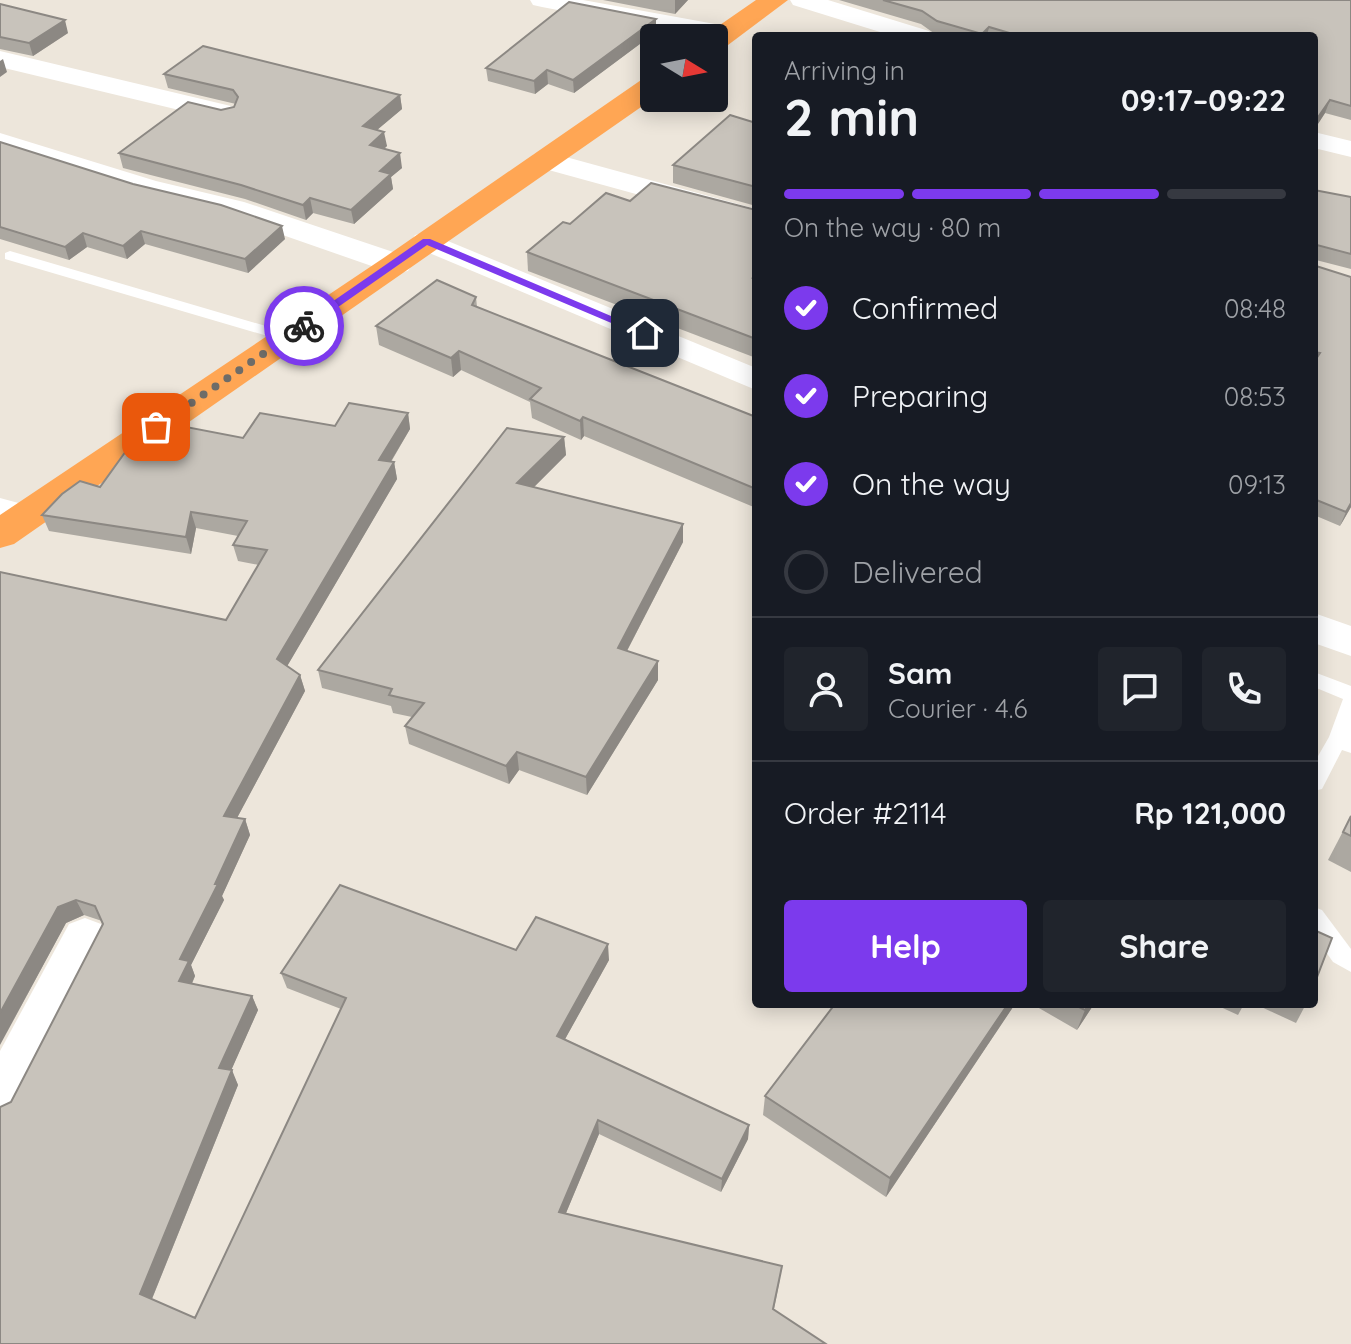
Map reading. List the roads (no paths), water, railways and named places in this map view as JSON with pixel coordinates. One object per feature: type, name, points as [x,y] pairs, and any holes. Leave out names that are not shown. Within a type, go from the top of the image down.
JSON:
[{"type":"highway","points":[[728,32],[774,0]]},
{"type":"highway","points":[[8,520],[397,264],[640,94]]},
{"type":"street","points":[[542,0],[654,24]]},
{"type":"street","points":[[802,0],[907,32]]},
{"type":"street","points":[[0,59],[225,113]]},
{"type":"street","points":[[0,141],[148,188],[234,208],[397,264]]},
{"type":"street","points":[[1318,163],[1330,144]]},
{"type":"street","points":[[544,160],[752,217]]},
{"type":"street","points":[[426,241],[752,378]]},
{"type":"street","points":[[1318,629],[1351,642]]},
{"type":"street","points":[[0,1099],[85,938]]},
{"type":"lane","points":[[10,256],[287,337]]},
{"type":"lane","points":[[1318,681],[1351,694]]},
{"type":"lane","points":[[1318,778],[1345,741],[1351,702]]},
{"type":"lane","points":[[1318,923],[1341,955],[1351,962]]}]
